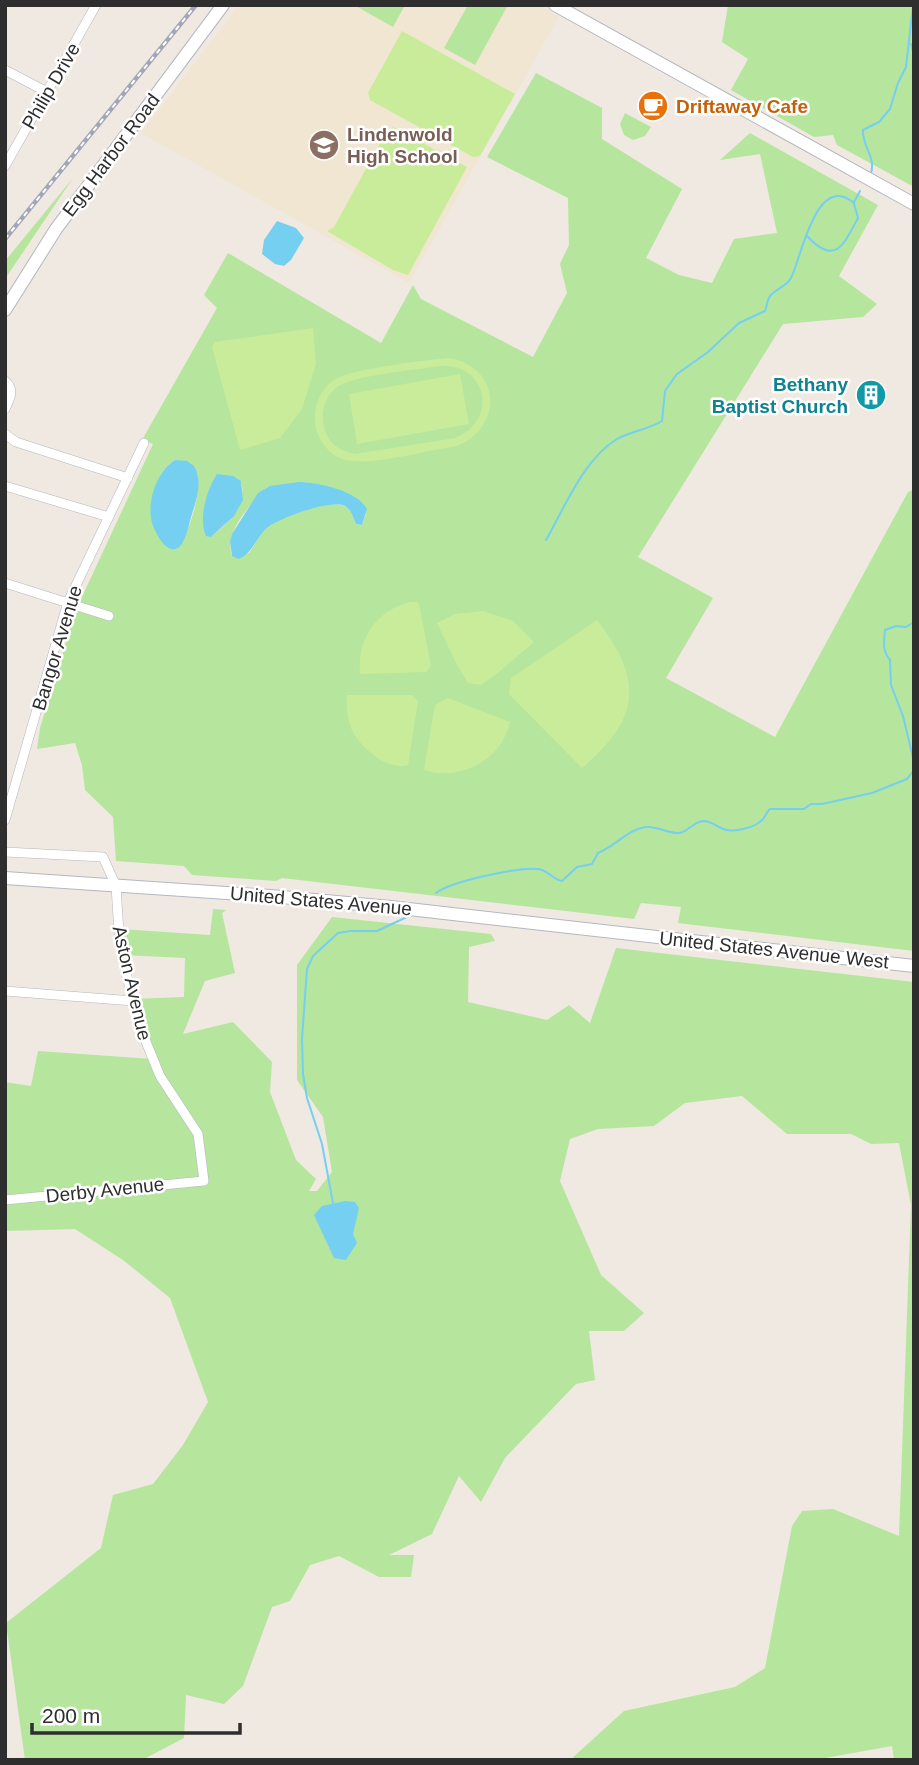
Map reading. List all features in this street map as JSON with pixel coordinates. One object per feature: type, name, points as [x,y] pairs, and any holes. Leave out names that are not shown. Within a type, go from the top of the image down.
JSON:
[{"type":"street","points":[[83,5],[95,8]]},
{"type":"street","name":"Egg Harbor Road","points":[[5,310],[56,229],[223,5]]},
{"type":"street","points":[[555,5],[914,204]]},
{"type":"street","name":"Philip Drive","points":[[5,166],[95,8]]},
{"type":"street","points":[[5,69],[47,93]]},
{"type":"street","points":[[5,381],[11,388],[11,397],[5,409]]},
{"type":"street","points":[[5,434],[16,442],[128,478]]},
{"type":"street","name":"Bangor Avenue","points":[[5,820],[68,602],[144,443]]},
{"type":"street","points":[[5,486],[109,517]]},
{"type":"street","points":[[5,583],[109,615]]},
{"type":"street","name":"Aston Avenue","points":[[5,852],[103,857],[116,886],[119,933],[133,1001],[149,1054],[160,1076],[198,1134],[204,1181]]},
{"type":"street","name":"United States Avenue","points":[[5,878],[391,907],[635,935]]},
{"type":"street","name":"United States Avenue West","points":[[635,935],[914,966]]},
{"type":"street","points":[[5,991],[133,1001]]},
{"type":"street","name":"Derby Avenue","points":[[5,1200],[204,1181]]},
{"type":"shaded area","name":"Lindenwold High School","points":[[239,5],[539,5],[558,18],[409,283],[141,133]]},
{"type":"green space","points":[[354,5],[405,5],[393,27]]},
{"type":"green space","points":[[468,5],[508,5],[475,65],[444,48]]},
{"type":"green space","points":[[728,5],[914,5],[914,187],[837,145],[833,135],[814,137],[731,90],[748,59],[722,42]]},
{"type":"green space","points":[[402,31],[515,94],[480,156],[473,157],[370,100],[368,93]]},
{"type":"green space","points":[[536,73],[602,108],[602,139],[682,189],[646,258],[679,275],[712,283],[734,239],[777,233],[760,154],[720,160],[750,133],[878,205],[839,276],[877,304],[863,317],[783,324],[638,557],[713,598],[666,678],[775,737],[908,492],[914,489],[914,951],[678,923],[681,907],[641,903],[634,919],[282,878],[276,881],[192,875],[184,866],[116,861],[113,817],[85,790],[82,765],[75,743],[37,749],[40,728],[75,612],[153,444],[142,440],[217,308],[204,295],[228,253],[381,343],[413,285],[421,299],[533,357],[567,293],[560,264],[569,245],[568,198],[487,157]],"holes":[[[175,460],[198,475],[194,511],[180,545],[151,506],[161,474]],[[241,481],[242,498],[239,506],[211,537],[204,511],[210,489]],[[305,482],[346,493],[366,514],[362,525],[356,524],[351,512],[338,504],[306,510],[269,526],[249,553],[232,556],[230,547],[235,528],[246,510],[266,488]]]},
{"type":"green space","points":[[625,113],[651,127],[645,136],[633,140],[624,135],[620,124]]},
{"type":"green space","points":[[393,127],[467,167],[408,275],[393,270],[327,231],[334,227],[384,136]]},
{"type":"green space","points":[[73,178],[5,279],[5,261]]},
{"type":"green space","points":[[313,328],[316,364],[302,409],[280,438],[240,450],[212,347],[215,342]]},
{"type":"green space","points":[[449,358],[466,364],[479,373],[487,385],[489,412],[483,426],[472,437],[457,446],[370,461],[346,460],[325,446],[317,432],[315,417],[317,403],[328,384],[343,376],[372,369]],"holes":[[[439,366],[456,367],[468,373],[477,383],[482,394],[482,407],[478,419],[469,430],[455,438],[355,454],[340,449],[328,438],[323,411],[329,395],[337,387],[357,379],[386,374]]]},
{"type":"green space","points":[[460,374],[469,424],[357,444],[349,394]]},
{"type":"green space","points":[[409,602],[419,604],[431,666],[426,672],[360,674],[362,649],[371,629],[387,613]]},
{"type":"green space","points":[[483,611],[513,621],[534,642],[481,685],[468,683],[437,623],[455,614]]},
{"type":"green space","points":[[597,620],[623,662],[629,698],[625,715],[615,733],[582,768],[509,694],[511,678]]},
{"type":"green space","points":[[347,695],[412,695],[418,701],[408,765],[400,766],[382,761],[360,742],[350,724]]},
{"type":"green space","points":[[448,698],[510,722],[498,747],[477,765],[452,773],[424,770],[435,705]]},
{"type":"green space","points":[[213,909],[226,910],[222,913],[235,973],[205,981],[183,1034],[233,1022],[272,1062],[270,1092],[296,1160],[316,1179],[309,1191],[317,1191],[332,1172],[323,1117],[297,1080],[297,965],[332,917],[491,934],[495,941],[469,947],[468,1002],[547,1020],[569,1005],[590,1023],[616,948],[914,982],[914,1760],[894,1760],[892,1746],[814,1760],[570,1760],[624,1711],[735,1687],[765,1668],[792,1526],[802,1511],[833,1509],[899,1536],[911,1205],[899,1143],[871,1144],[851,1134],[787,1134],[742,1096],[685,1103],[654,1126],[598,1129],[570,1139],[560,1181],[601,1275],[644,1313],[624,1331],[589,1331],[595,1380],[576,1384],[505,1458],[481,1502],[459,1476],[432,1534],[389,1555],[414,1555],[411,1577],[379,1577],[339,1556],[310,1565],[290,1601],[272,1607],[243,1686],[224,1704],[186,1695],[184,1738],[142,1760],[25,1760],[6,1623],[101,1548],[113,1495],[153,1484],[183,1445],[208,1402],[170,1298],[123,1260],[75,1229],[5,1231],[5,1082],[31,1086],[38,1051],[152,1059],[132,999],[184,997],[185,958],[122,955],[120,929],[210,935]]},
{"type":"water","points":[[277,221],[296,228],[304,238],[291,260],[284,266],[275,264],[262,254],[264,240]]},
{"type":"water","points":[[175,460],[187,461],[194,466],[199,484],[185,538],[176,549],[171,549],[158,535],[150,510],[159,477]]},
{"type":"water","points":[[217,474],[233,476],[241,481],[243,500],[234,516],[211,537],[206,536],[203,513]]},
{"type":"water","points":[[299,482],[326,486],[355,497],[367,509],[362,525],[356,524],[345,506],[318,507],[274,523],[244,556],[239,559],[232,556],[232,534],[258,493],[270,486]]},
{"type":"water","points":[[345,1201],[355,1202],[359,1208],[353,1234],[357,1243],[346,1260],[334,1258],[314,1215],[322,1206]]},
{"type":"waterway","points":[[871,173],[872,162],[863,130],[879,122],[890,109],[906,67],[913,5]]},
{"type":"waterway","points":[[911,44],[914,55]]},
{"type":"waterway","points":[[854,202],[860,191]]},
{"type":"waterway","points":[[546,540],[576,485],[594,459],[617,439],[662,421],[665,391],[677,374],[708,352],[739,323],[765,311],[770,296],[791,278],[805,237],[820,208],[830,199],[841,196],[854,203]]},
{"type":"waterway","points":[[807,236],[825,250],[837,249],[848,237],[858,218],[854,204]]},
{"type":"waterway","points":[[914,622],[906,627],[896,626],[885,630],[884,642],[890,660],[891,685],[903,716],[914,762]]},
{"type":"waterway","points":[[436,893],[470,880],[529,869],[541,870],[562,881],[577,867],[592,864],[598,853],[636,829],[652,827],[679,833],[703,821],[728,830],[745,829],[760,822],[770,809],[804,809],[811,804],[872,793],[907,779],[914,770]]},
{"type":"waterway","points":[[333,1203],[322,1144],[307,1098],[303,1074],[302,1039],[307,969],[313,956],[338,933],[377,931],[409,916]]},
{"type":"railway","points":[[5,239],[196,5]]},
{"type":"place","name":"Driftaway Cafe","points":[[653,106]]},
{"type":"place","name":"Lindenwold High School","points":[[324,145]]},
{"type":"place","name":"Bethany Baptist Church","points":[[871,395]]}]
